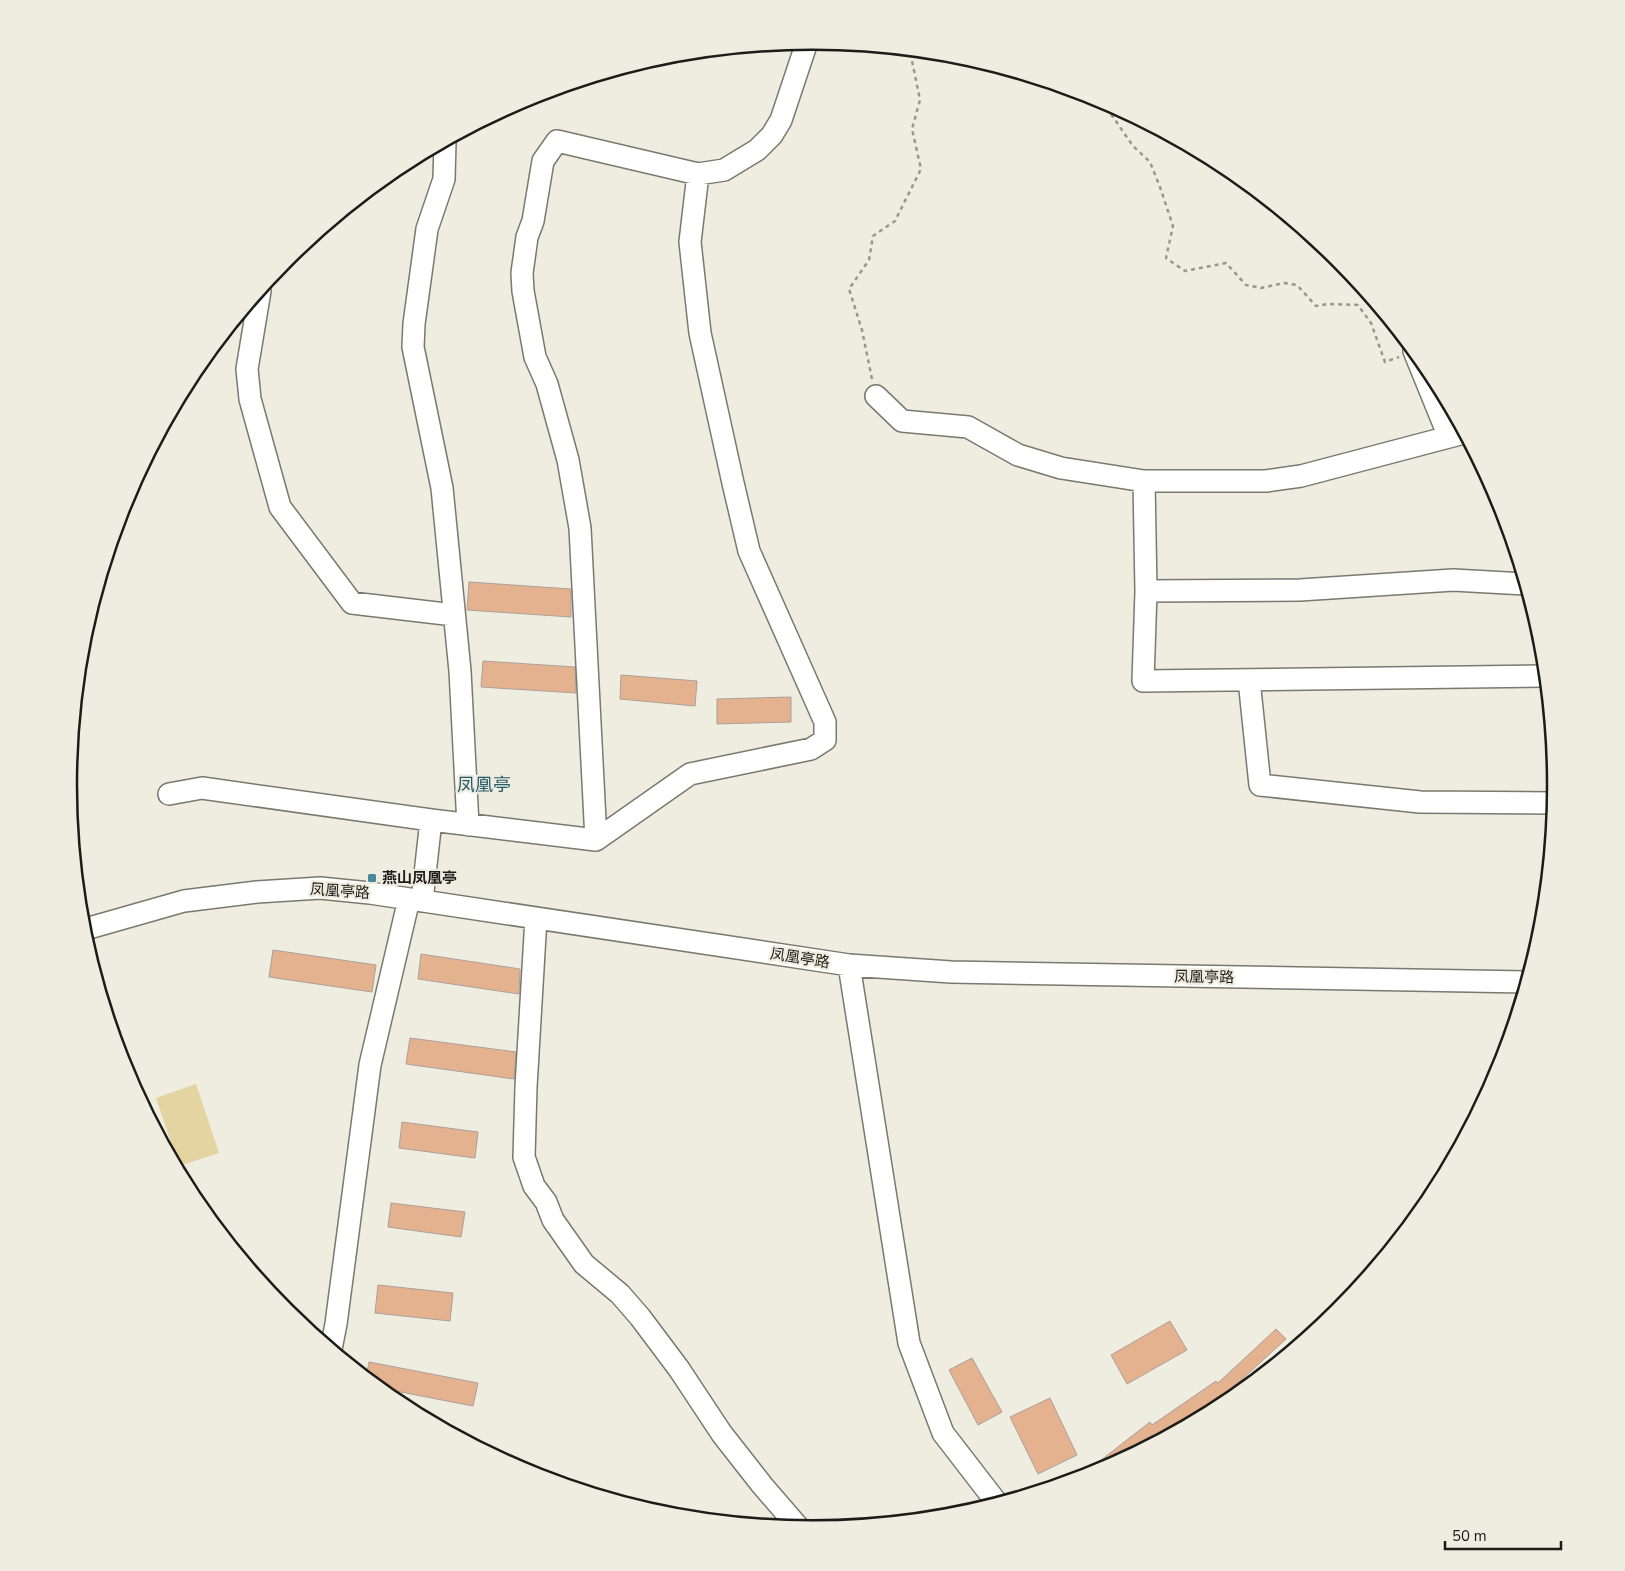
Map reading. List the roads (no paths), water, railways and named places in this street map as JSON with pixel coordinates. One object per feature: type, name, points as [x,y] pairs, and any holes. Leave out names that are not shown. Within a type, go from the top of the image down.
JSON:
[{"type":"street","points":[[596,840],[580,528],[568,460],[547,384],[535,357],[523,291],[522,273],[527,237],[532,221],[543,161],[556,141],[698,174],[724,170],[757,150],[772,135],[781,120],[803,50]]},
{"type":"street","points":[[445,149],[444,179],[427,229],[414,324],[414,347],[442,488],[460,671],[468,825]]},
{"type":"street","points":[[169,794],[202,788],[468,825],[596,840],[690,774],[811,749],[824,740],[825,722],[749,551],[733,483],[700,333],[690,242],[698,174]]},
{"type":"street","points":[[258,303],[247,369],[250,400],[280,507],[352,603],[454,616]]},
{"type":"street","points":[[876,396],[902,421],[968,427],[1018,456],[1061,468],[1144,481],[1266,481],[1301,476],[1456,435],[1407,354]]},
{"type":"street","points":[[1144,481],[1146,591],[1144,681],[1540,676]]},
{"type":"street","points":[[1146,591],[1300,590],[1453,580],[1520,584]]},
{"type":"street","points":[[1249,680],[1260,785],[1420,802],[1547,804]]},
{"type":"street","points":[[333,1342],[370,1065],[415,900],[431,820]]},
{"type":"street","name":"凤凰亭路","points":[[91,928],[184,901],[257,892],[320,888],[415,900],[849,965],[961,972],[1521,982]]},
{"type":"street","points":[[536,918],[526,1087],[524,1157],[534,1186],[546,1202],[553,1220],[584,1264],[620,1294],[640,1317],[679,1369],[722,1434],[762,1485],[793,1520]]},
{"type":"street","points":[[849,965],[908,1344],[943,1433],[993,1498]]},
{"type":"place","name":"燕山凤凰亭","points":[[372,878]]},
{"type":"district","name":"凤凰亭","points":[[484,785]]}]
